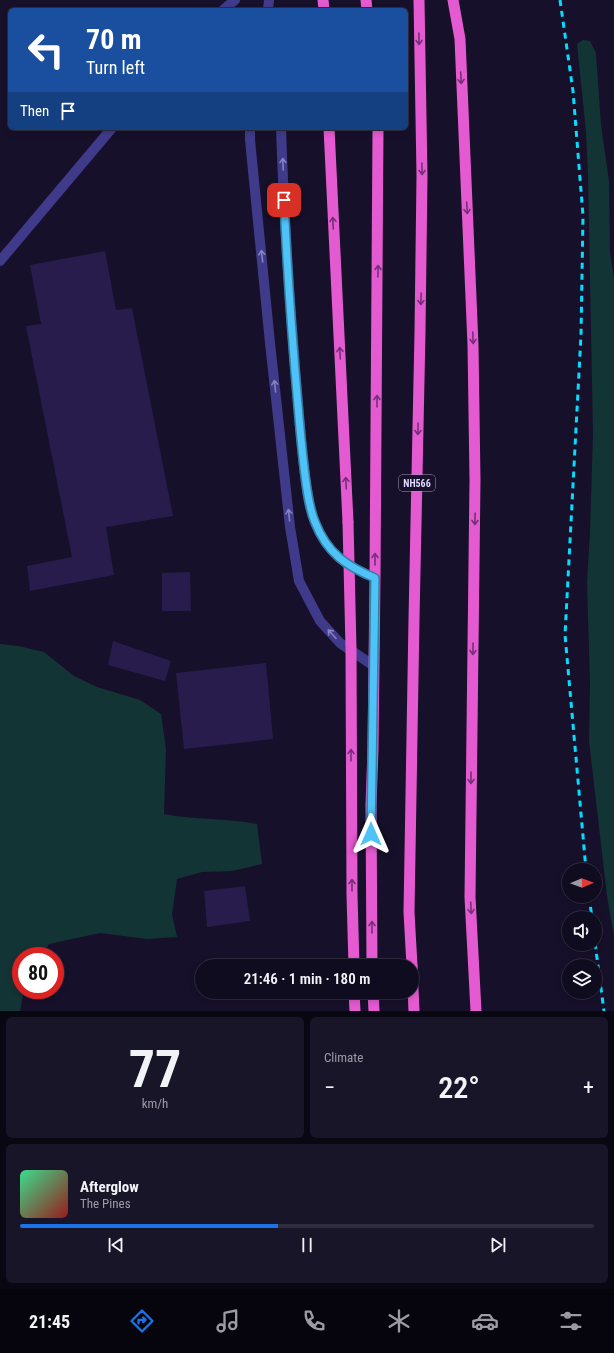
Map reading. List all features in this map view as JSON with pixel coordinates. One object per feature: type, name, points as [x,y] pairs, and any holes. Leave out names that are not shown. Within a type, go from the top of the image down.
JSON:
[{"type":"highway","name":"NH566","points":[[412,959],[409,912],[422,184],[418,13],[419,0]]},
{"type":"highway","points":[[453,0],[460,40],[473,345],[475,480],[470,897],[476,1011]]},
{"type":"highway","points":[[329,130],[348,522],[351,648],[354,959]]},
{"type":"highway","points":[[372,959],[371,805],[375,578],[378,130]]},
{"type":"highway","points":[[354,999],[355,1011]]},
{"type":"highway","points":[[373,999],[374,1011]]},
{"type":"highway","name":"NH566","points":[[413,999],[414,1011]]},
{"type":"street","points":[[226,8],[235,0]]},
{"type":"street","points":[[0,262],[110,130]]},
{"type":"street","points":[[250,130],[269,336],[291,533],[299,581],[320,621],[340,643],[374,666]]},
{"type":"street","points":[[281,130],[288,288],[301,442],[311,508],[318,529],[336,556],[352,568],[375,578]]},
{"type":"green space","points":[[583,40],[590,41],[596,53],[601,125],[609,181],[610,252],[614,278],[614,937],[607,896],[589,741],[590,683],[587,583],[593,434],[588,175],[586,132],[577,44]]},
{"type":"green space","points":[[0,644],[18,646],[44,652],[74,676],[97,687],[140,700],[161,714],[166,749],[164,814],[257,824],[262,864],[232,871],[202,872],[177,879],[172,914],[177,937],[147,939],[100,933],[49,944],[47,947],[12,947],[12,999],[22,999],[20,1011],[0,1011]]},
{"type":"building","points":[[105,251],[116,310],[132,308],[173,516],[106,527],[114,575],[30,591],[27,566],[72,557],[26,326],[41,324],[30,265]]},
{"type":"building","points":[[190,572],[191,611],[162,611],[162,573]]},
{"type":"building","points":[[113,641],[171,661],[165,681],[108,665]]},
{"type":"building","points":[[266,663],[273,739],[184,749],[176,673]]},
{"type":"building","points":[[245,886],[250,921],[207,927],[204,891]]},
{"type":"railway","points":[[560,0],[573,91],[583,216],[581,335],[565,635],[585,863]]},
{"type":"railway","points":[[590,903],[591,911]]},
{"type":"railway","points":[[596,951],[604,1011]]},
{"type":"route","points":[[284,200],[288,288],[301,442],[306,485],[312,514],[322,536],[336,556],[352,568],[375,578],[371,834]]}]
